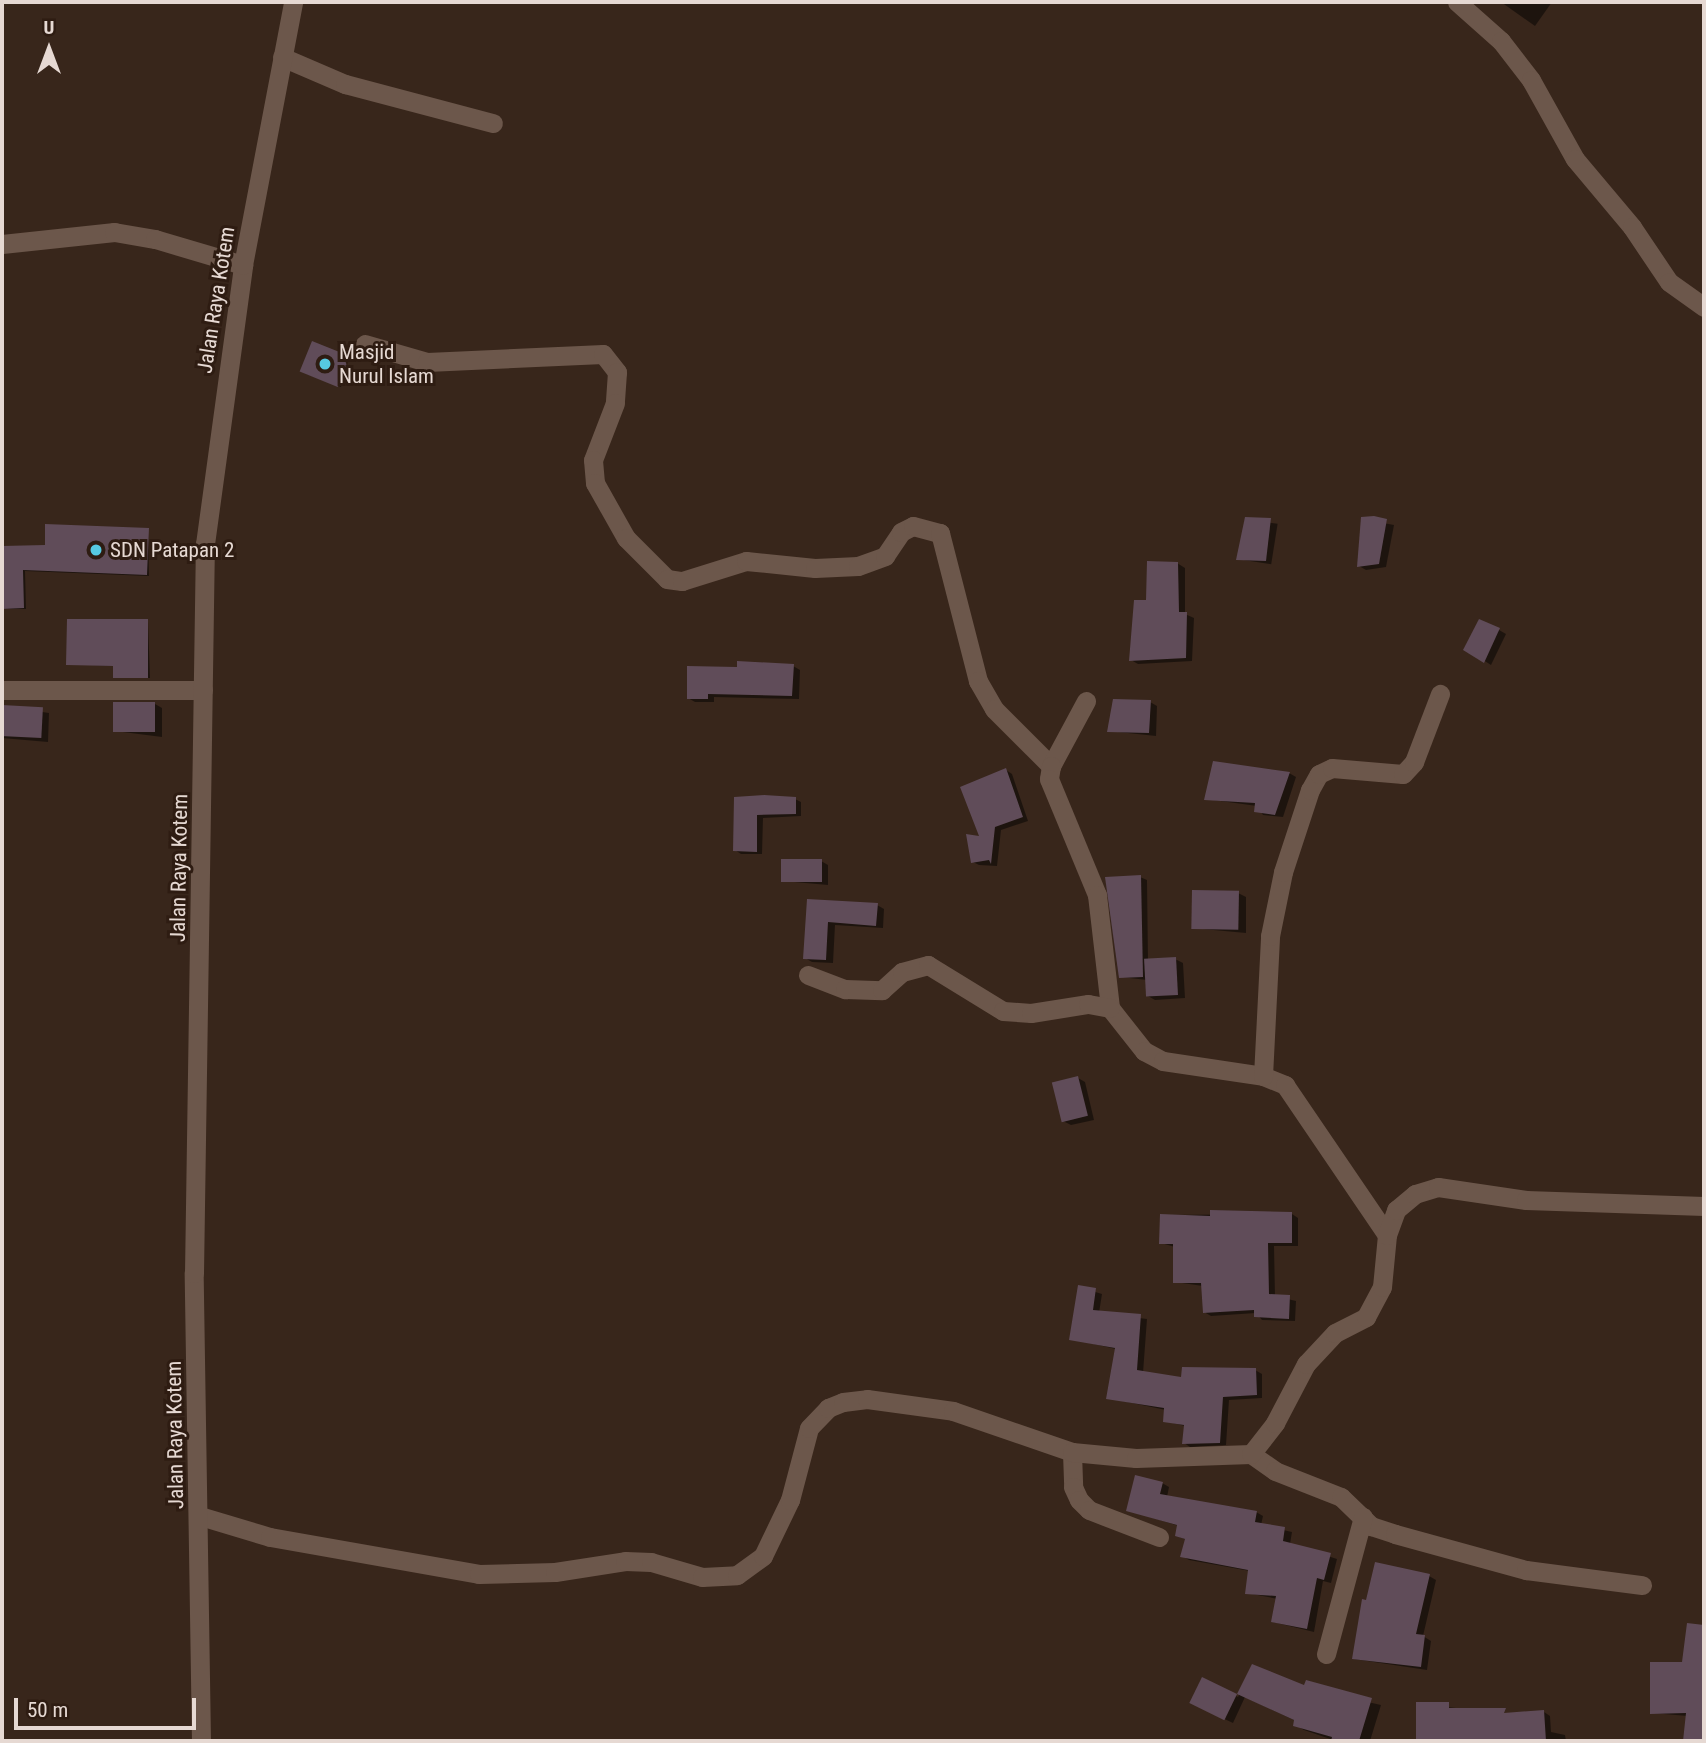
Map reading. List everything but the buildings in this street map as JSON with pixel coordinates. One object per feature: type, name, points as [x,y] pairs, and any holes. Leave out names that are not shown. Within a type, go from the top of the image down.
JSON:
[{"type":"street","name":"Jalan Raya Kotem","points":[[201,1741],[200,1516],[194,1273],[205,544],[243,265],[293,2]]},
{"type":"street","points":[[1457,2],[1501,41],[1531,80],[1575,159],[1632,227],[1669,282],[1704,307]]},
{"type":"street","points":[[282,57],[345,84],[494,123]]},
{"type":"street","points":[[2,244],[114,232],[155,239],[243,265]]},
{"type":"street","points":[[365,344],[427,362],[603,354],[617,372],[612,413],[593,460],[595,483],[626,538],[667,579],[682,581],[746,561],[815,568],[858,566],[885,556],[901,532],[912,526],[940,533],[978,681],[994,709],[1051,765]]},
{"type":"street","points":[[2,690],[203,690]]},
{"type":"street","points":[[1263,1076],[1270,936],[1283,872],[1310,790],[1319,774],[1332,768],[1403,774],[1414,762],[1440,694]]},
{"type":"street","points":[[1086,701],[1051,765],[1054,799],[1087,864],[1097,895],[1110,1007],[1144,1051],[1163,1061],[1263,1076],[1285,1086],[1300,1103],[1361,1204],[1387,1235]]},
{"type":"street","points":[[808,975],[845,989],[882,990],[902,972],[928,965],[1003,1011],[1031,1013],[1088,1004],[1110,1007]]},
{"type":"street","points":[[1251,1454],[1275,1423],[1306,1364],[1335,1333],[1366,1317],[1382,1287],[1387,1235],[1396,1210],[1415,1194],[1438,1187],[1525,1200],[1704,1206]]},
{"type":"street","points":[[200,1516],[270,1537],[479,1574],[555,1572],[625,1561],[651,1562],[702,1577],[737,1575],[763,1556],[790,1500],[808,1427],[828,1408],[844,1402],[867,1399],[953,1411],[1072,1452],[1136,1458],[1251,1454],[1275,1471],[1341,1497],[1371,1526],[1526,1570],[1642,1586]]},
{"type":"street","points":[[1072,1452],[1073,1488],[1079,1500],[1089,1510],[1159,1537]]},
{"type":"street","points":[[1326,1654],[1363,1517]]},
{"type":"place","name":"Masjid Nurul Islam","points":[[325,364]]},
{"type":"place","name":"SDN Patapan 2","points":[[96,550]]}]
